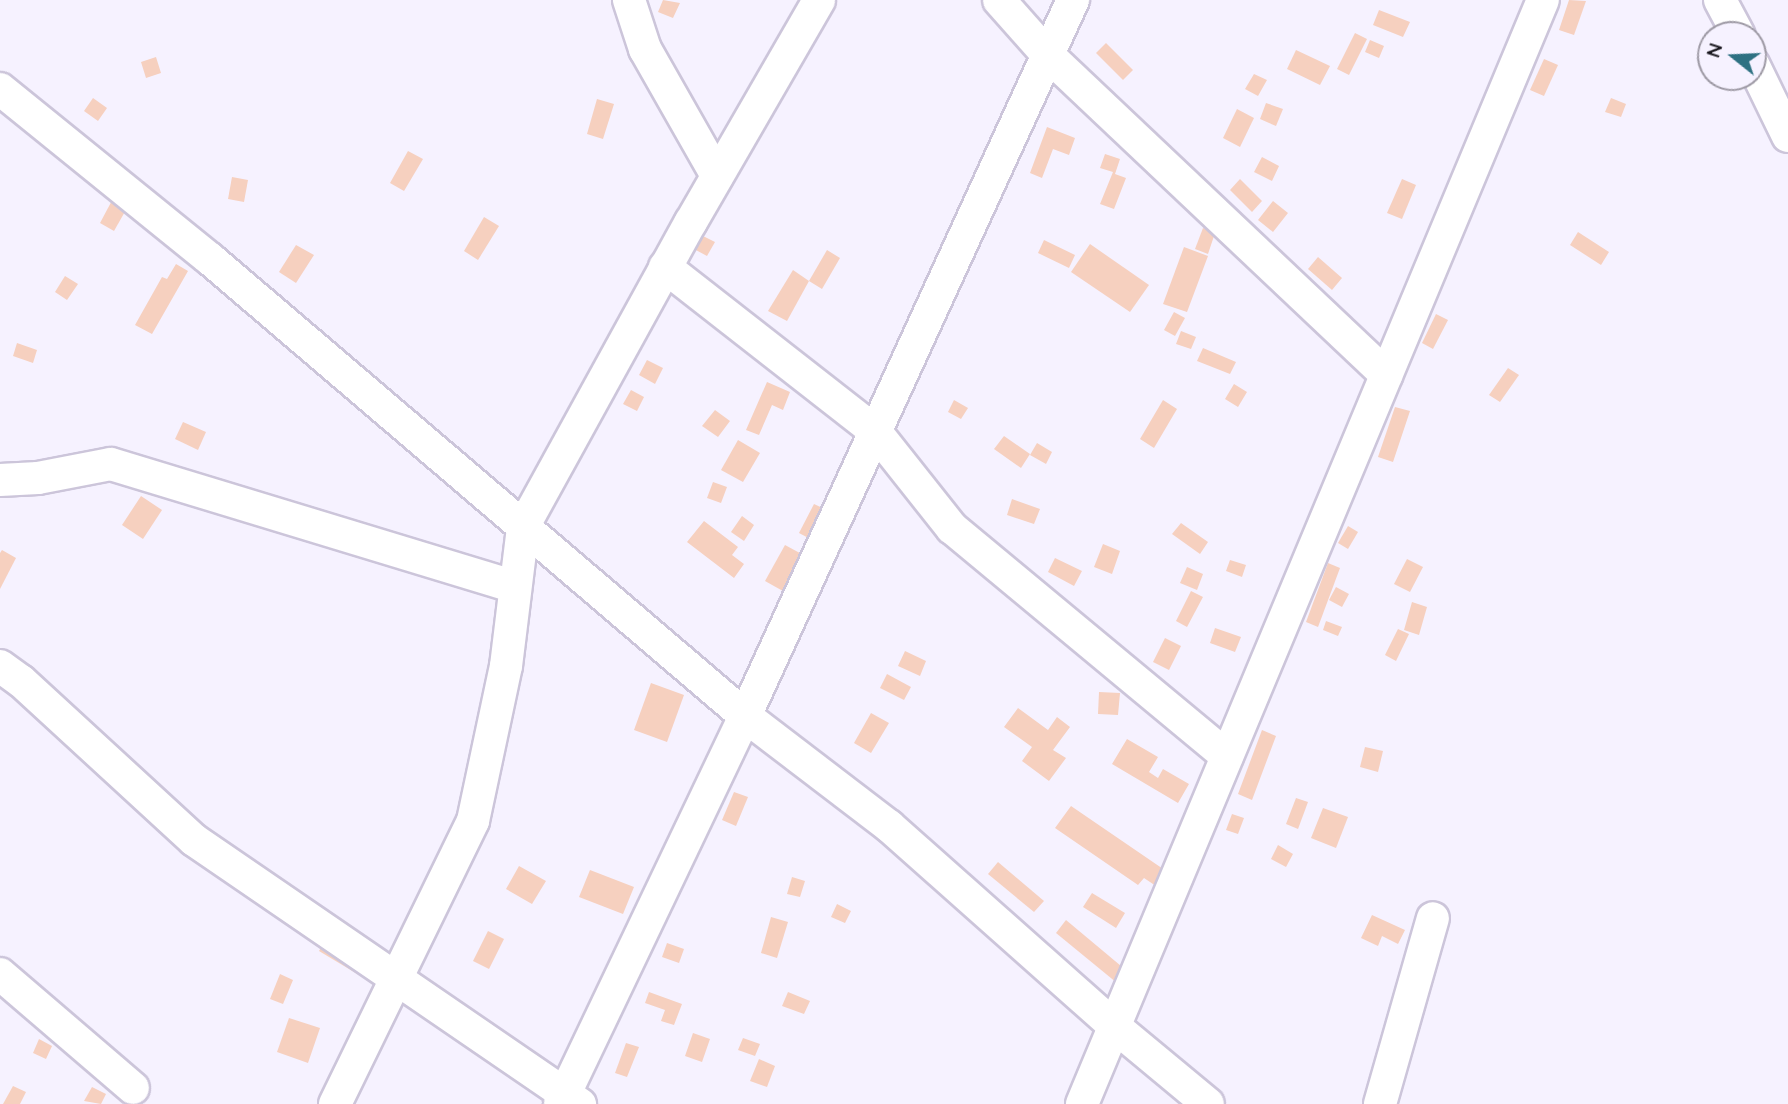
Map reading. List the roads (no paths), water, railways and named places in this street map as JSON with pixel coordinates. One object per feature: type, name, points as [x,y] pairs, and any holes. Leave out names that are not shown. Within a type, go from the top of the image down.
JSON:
[{"type":"street","points":[[629,0],[645,50],[717,176]]},
{"type":"street","points":[[335,1104],[473,821],[506,666],[523,527],[665,267],[819,0]]},
{"type":"street","points":[[999,0],[1047,54],[1387,375]]},
{"type":"street","points":[[0,666],[21,681],[194,840],[397,977],[569,1100],[1073,0]]},
{"type":"street","points":[[1082,1104],[1543,0]]},
{"type":"street","points":[[1720,0],[1731,21]]},
{"type":"street","points":[[0,89],[210,259],[745,716],[889,826],[1114,1027],[1208,1104]]},
{"type":"street","points":[[1766,91],[1788,136]]},
{"type":"street","points":[[665,267],[875,431],[952,528],[1227,756]]},
{"type":"street","points":[[0,480],[38,478],[111,464],[515,587]]},
{"type":"street","points":[[1380,1104],[1433,918]]},
{"type":"street","points":[[0,974],[133,1088]]}]
